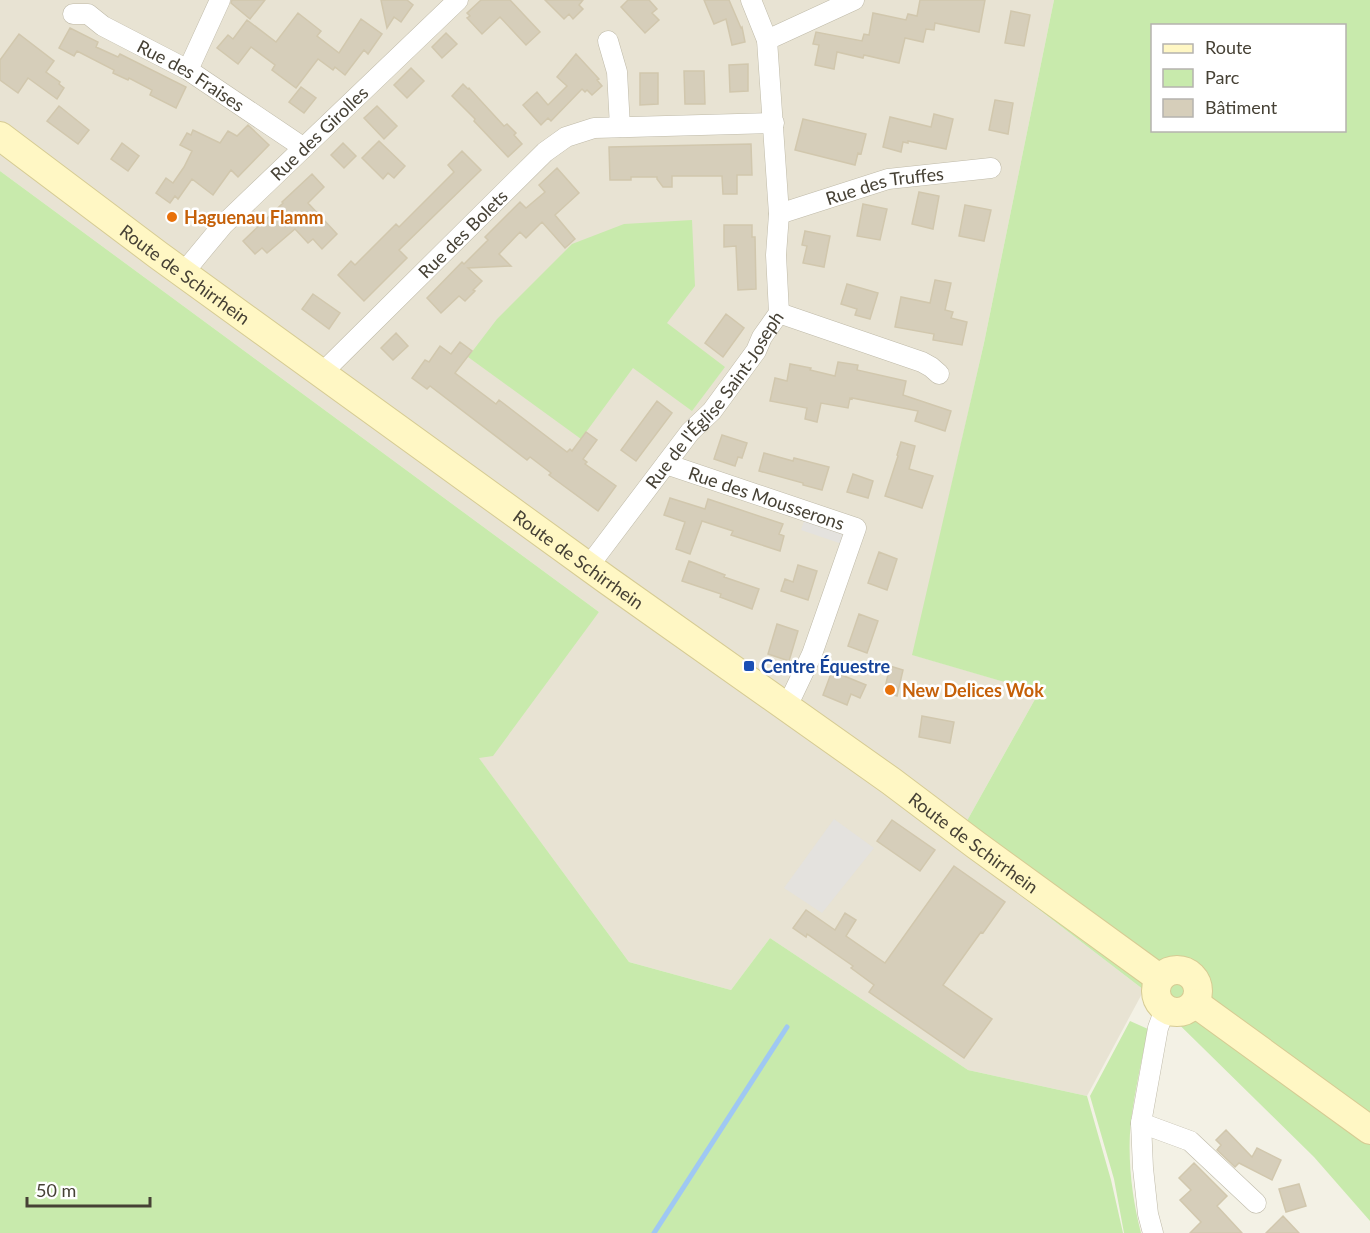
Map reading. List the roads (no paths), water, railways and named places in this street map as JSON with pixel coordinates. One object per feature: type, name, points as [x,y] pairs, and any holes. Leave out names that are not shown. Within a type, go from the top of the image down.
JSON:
[{"type":"street","points":[[188,70],[220,0]]},
{"type":"street","name":"Rue des Girolles","points":[[184,272],[223,225],[458,0]]},
{"type":"street","name":"Rue de l'Église Saint-Joseph","points":[[588,567],[690,432],[712,411],[756,351],[762,337],[779,313],[776,255],[779,214],[767,39],[751,0]]},
{"type":"street","points":[[767,39],[854,0]]},
{"type":"street","name":"Rue des Fraises","points":[[85,9],[103,26],[188,70],[304,148]]},
{"type":"street","points":[[608,41],[617,72],[620,127]]},
{"type":"street","name":"Rue des Bolets","points":[[322,373],[545,152],[566,137],[594,128],[774,123]]},
{"type":"street","name":"Route de Schirrhein","points":[[0,136],[588,567],[909,794],[1159,978]]},
{"type":"street","name":"Rue des Truffes","points":[[779,214],[888,179],[991,168]]},
{"type":"street","points":[[779,313],[922,362],[939,374]]},
{"type":"street","name":"Rue des Mousserons","points":[[666,464],[856,528],[812,654],[785,706]]},
{"type":"street","points":[[1177,969],[1188,973],[1195,980],[1198,991],[1195,1003],[1184,1011],[1175,1012],[1165,1009],[1156,999],[1155,989],[1159,978],[1166,972],[1177,969]]},
{"type":"street","points":[[1195,1003],[1370,1130]]},
{"type":"street","points":[[1153,1233],[1148,1214],[1143,1168],[1142,1123],[1158,1028],[1165,1009]]},
{"type":"street","points":[[1142,1123],[1190,1141],[1256,1203]]},
{"type":"waterway","points":[[654,1233],[787,1027]]},
{"type":"place","name":"Haguenau Flamm","points":[[172,217]]},
{"type":"place","name":"Centre Équestre","points":[[749,666]]},
{"type":"place","name":"New Delices Wok","points":[[890,690]]}]
